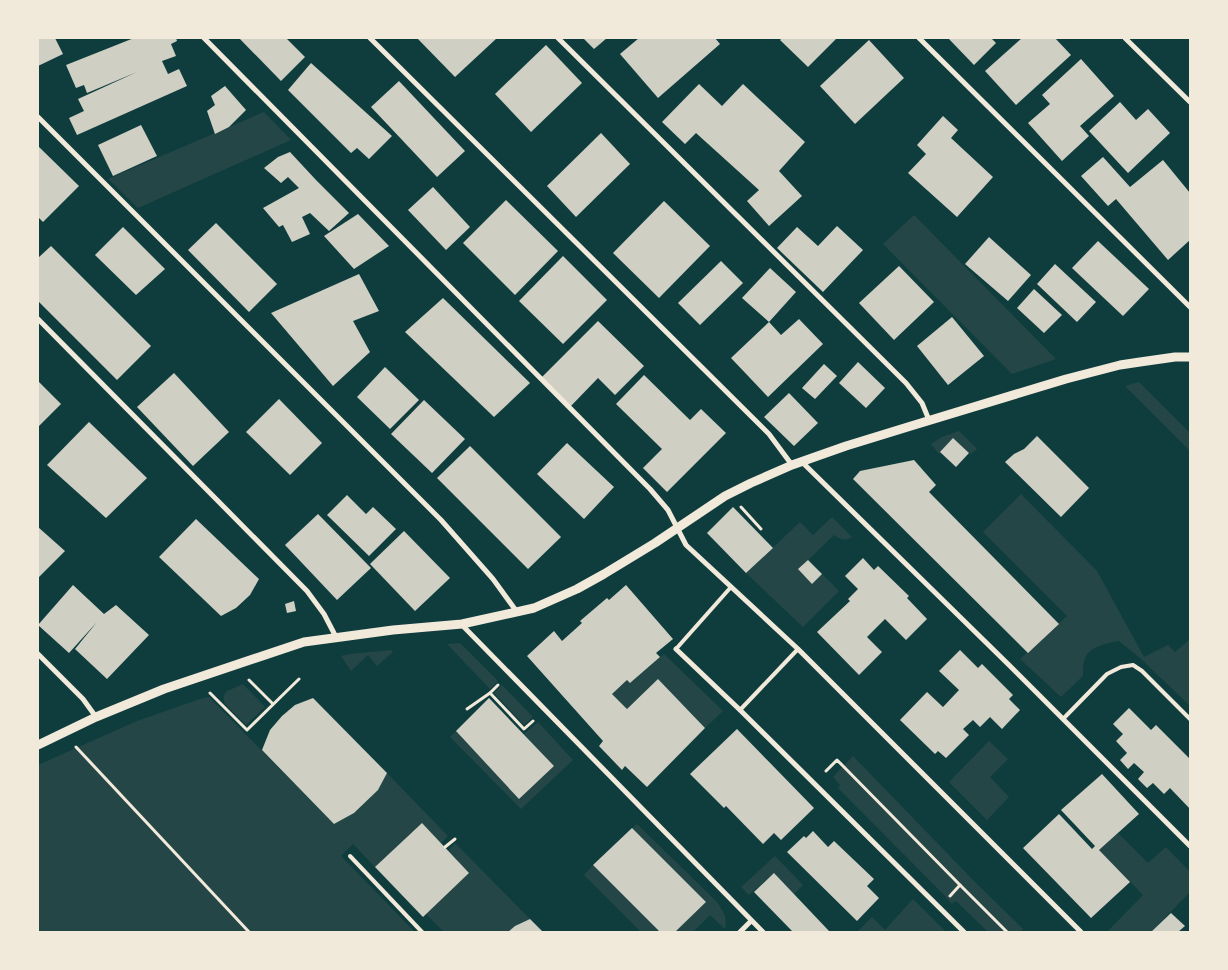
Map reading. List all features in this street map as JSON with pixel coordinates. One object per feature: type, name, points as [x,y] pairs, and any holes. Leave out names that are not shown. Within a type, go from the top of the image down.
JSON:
[{"type":"street","points":[[204,38],[650,490],[668,510],[686,545],[798,649],[1082,932]]},
{"type":"street","points":[[370,38],[769,434],[792,465]]},
{"type":"street","points":[[558,38],[906,383],[922,403],[929,420]]},
{"type":"street","points":[[920,38],[1190,307]]},
{"type":"street","points":[[1126,38],[1190,102]]},
{"type":"street","points":[[38,117],[441,520],[494,579],[517,612]]},
{"type":"street","points":[[38,318],[307,591],[324,614],[336,637]]},
{"type":"street","points":[[38,745],[96,717],[164,689],[304,642],[393,630],[462,624],[534,608],[577,589],[648,548],[726,496],[792,465],[846,446],[1066,379],[1113,367],[1176,357],[1190,357]]},
{"type":"street","points":[[802,462],[1190,846]]},
{"type":"street","points":[[462,624],[763,932]]},
{"type":"street","points":[[676,648],[964,932]]},
{"type":"street","points":[[38,654],[82,699],[96,717]]},
{"type":"street","points":[[740,932],[752,921]]},
{"type":"lane","points":[[676,648],[731,587]]},
{"type":"lane","points":[[740,710],[798,649]]},
{"type":"lane","points":[[1062,719],[1107,674],[1121,667],[1133,666],[1142,671],[1190,719]]},
{"type":"lane","points":[[350,856],[422,932]]},
{"type":"path","points":[[741,506],[761,529]]},
{"type":"path","points":[[467,709],[490,693],[510,674]]},
{"type":"path","points":[[248,679],[273,704]]},
{"type":"path","points":[[210,692],[247,730],[299,679]]},
{"type":"path","points":[[490,693],[524,729],[545,710]]},
{"type":"path","points":[[74,745],[249,932]]},
{"type":"path","points":[[814,783],[837,760],[1007,932]]},
{"type":"path","points":[[445,848],[455,839]]},
{"type":"path","points":[[938,906],[960,886]]},
{"type":"shaded area","points":[[264,112],[291,140],[138,208],[108,179]]},
{"type":"shaded area","points":[[914,215],[1056,359],[1012,374],[883,244]]},
{"type":"shaded area","points":[[1139,382],[1190,433],[1190,451],[1125,386]]},
{"type":"shaded area","points":[[959,431],[977,449],[971,454],[953,438],[939,454],[931,444],[942,437]]},
{"type":"shaded area","points":[[1021,494],[1097,571],[1144,657],[1168,645],[1175,652],[1190,639],[1190,706],[1140,658],[1119,641],[1101,645],[1089,652],[1084,660],[1083,676],[1061,697],[1020,659],[1067,616],[983,532]]},
{"type":"shaded area","points":[[832,517],[852,537],[845,540],[834,535],[799,569],[812,584],[822,574],[839,591],[803,627],[746,573],[800,522],[813,535]]},
{"type":"shaded area","points":[[460,643],[498,681],[490,689],[447,644]]},
{"type":"shaded area","points":[[391,650],[393,652],[377,666],[368,655],[351,671],[341,656],[349,654]]},
{"type":"shaded area","points":[[664,654],[723,711],[705,728],[658,679],[627,709],[612,694],[627,680],[630,683]]},
{"type":"shaded area","points":[[243,684],[265,707],[246,725],[225,704],[224,699],[227,691]]},
{"type":"shaded area","points":[[502,685],[533,717],[524,725],[494,693]]},
{"type":"shaded area","points":[[209,697],[334,824],[354,813],[378,790],[387,773],[448,836],[441,843],[422,823],[375,867],[353,844],[341,856],[415,932],[38,932],[38,765],[137,721]]},
{"type":"shaded area","points":[[538,722],[573,760],[521,809],[450,737],[456,731],[519,798],[554,766],[524,734]]},
{"type":"shaded area","points":[[989,741],[1008,759],[990,777],[1009,797],[987,820],[949,782]]},
{"type":"shaded area","points":[[853,756],[1023,929],[1020,932],[988,932],[956,901],[952,904],[838,788],[840,785],[833,777]]},
{"type":"shaded area","points":[[637,824],[716,901],[724,914],[726,921],[725,929],[710,915],[693,932],[675,932],[706,902],[632,828]]},
{"type":"shaded area","points":[[1118,833],[1148,863],[1166,847],[1190,872],[1190,892],[1151,932],[1107,932],[1143,895],[1099,850]]},
{"type":"shaded area","points":[[455,843],[530,919],[515,926],[508,932],[444,932],[426,914],[469,873],[448,851]]},
{"type":"shaded area","points":[[775,856],[803,885],[794,894],[774,873],[749,895],[741,887]]},
{"type":"shaded area","points":[[593,865],[660,932],[641,932],[584,875]]},
{"type":"shaded area","points":[[913,899],[946,932],[857,932],[872,917],[885,930]]},
{"type":"building","points":[[38,38],[55,38],[63,54],[38,66]]},
{"type":"building","points":[[134,38],[176,38],[177,41],[171,44],[176,56],[162,61],[168,74],[179,69],[187,86],[77,135],[69,118],[84,111],[78,99],[137,72],[87,93],[84,85],[76,88],[66,65]]},
{"type":"building","points":[[239,38],[286,38],[305,57],[281,81]]},
{"type":"building","points":[[417,38],[497,38],[455,77]]},
{"type":"building","points":[[583,38],[607,38],[594,49]]},
{"type":"building","points":[[639,38],[715,38],[720,44],[658,98],[620,54]]},
{"type":"building","points":[[782,38],[837,38],[808,67],[780,40]]},
{"type":"building","points":[[948,38],[991,38],[996,43],[974,65]]},
{"type":"building","points":[[1022,38],[1055,38],[1071,55],[1016,105],[985,71]]},
{"type":"building","points":[[869,40],[904,78],[855,124],[820,86]]},
{"type":"building","points":[[546,45],[582,83],[531,132],[495,94]]},
{"type":"building","points":[[1081,59],[1114,96],[1080,126],[1089,136],[1062,161],[1028,123],[1050,104],[1042,95]]},
{"type":"building","points":[[311,63],[392,136],[369,159],[357,148],[351,153],[288,90]]},
{"type":"building","points":[[399,81],[465,151],[437,177],[371,107]]},
{"type":"building","points":[[699,84],[722,106],[743,84],[805,142],[779,171],[802,196],[769,226],[747,201],[759,190],[696,133],[685,144],[662,122]]},
{"type":"building","points":[[225,86],[246,110],[229,127],[215,134],[207,111],[215,105],[211,96]]},
{"type":"building","points":[[1120,102],[1136,120],[1148,109],[1170,133],[1128,173],[1089,131]]},
{"type":"building","points":[[943,116],[958,130],[951,138],[993,177],[957,217],[908,173],[926,154],[917,145]]},
{"type":"building","points":[[141,125],[157,156],[113,176],[98,145]]},
{"type":"building","points":[[601,133],[630,164],[576,217],[547,186]]},
{"type":"building","points":[[38,146],[79,186],[43,222],[38,217]]},
{"type":"building","points":[[290,152],[349,213],[329,231],[310,213],[302,217],[310,234],[292,242],[283,225],[279,227],[263,208],[299,188],[288,177],[281,183],[264,168],[278,157]]},
{"type":"building","points":[[1103,157],[1130,187],[1163,160],[1190,193],[1190,240],[1168,260],[1116,199],[1108,206],[1081,176]]},
{"type":"building","points":[[433,187],[470,227],[446,250],[408,210]]},
{"type":"building","points":[[506,200],[558,251],[515,295],[463,243]]},
{"type":"building","points":[[664,201],[710,246],[659,298],[613,253]]},
{"type":"building","points":[[358,214],[389,246],[354,269],[324,236]]},
{"type":"building","points":[[216,223],[277,284],[249,312],[188,250]]},
{"type":"building","points":[[837,226],[863,250],[823,292],[777,248],[797,227],[818,246]]},
{"type":"building","points":[[123,227],[165,269],[136,295],[95,255]]},
{"type":"building","points":[[989,237],[1031,275],[1008,301],[965,264]]},
{"type":"building","points":[[1098,241],[1149,289],[1123,316],[1072,268]]},
{"type":"building","points":[[51,246],[151,346],[117,380],[38,301],[38,258]]},
{"type":"building","points":[[563,256],[607,300],[563,344],[519,301]]},
{"type":"building","points":[[721,261],[743,283],[700,325],[678,303]]},
{"type":"building","points":[[1055,264],[1096,302],[1077,322],[1037,284]]},
{"type":"building","points":[[899,266],[934,302],[894,340],[859,303]]},
{"type":"building","points":[[770,268],[796,292],[769,322],[742,298]]},
{"type":"building","points":[[359,274],[379,311],[353,321],[370,352],[333,386],[271,313]]},
{"type":"building","points":[[1034,289],[1062,315],[1044,333],[1017,308]]},
{"type":"building","points":[[443,298],[530,383],[494,417],[405,332]]},
{"type":"building","points":[[952,317],[984,356],[948,385],[917,346]]},
{"type":"building","points":[[799,319],[823,344],[768,397],[731,358],[769,322],[781,335]]},
{"type":"building","points":[[598,321],[644,366],[615,395],[598,378],[570,407],[541,378]]},
{"type":"building","points":[[858,362],[885,388],[866,408],[839,383]]},
{"type":"building","points":[[824,364],[837,376],[815,399],[802,388]]},
{"type":"building","points":[[385,367],[419,400],[390,429],[357,397]]},
{"type":"building","points":[[174,373],[229,432],[193,466],[137,407]]},
{"type":"building","points":[[644,375],[690,420],[701,409],[726,433],[667,492],[643,468],[662,449],[616,404]]},
{"type":"building","points":[[38,381],[61,404],[38,427]]},
{"type":"building","points":[[789,393],[818,423],[794,446],[764,417]]},
{"type":"building","points":[[279,399],[322,443],[290,475],[246,432]]},
{"type":"building","points":[[424,400],[465,439],[432,473],[391,434]]},
{"type":"building","points":[[89,422],[147,478],[106,518],[47,465]]},
{"type":"building","points":[[1037,436],[1089,488],[1061,517],[1005,462],[1014,454],[1024,449]]},
{"type":"building","points":[[953,438],[969,453],[956,467],[940,452]]},
{"type":"building","points":[[567,443],[614,487],[584,519],[537,474]]},
{"type":"building","points":[[470,446],[561,537],[528,569],[437,478]]},
{"type":"building","points":[[914,460],[936,485],[929,492],[1059,624],[1028,653],[853,479],[860,471]]},
{"type":"building","points":[[347,495],[366,514],[373,507],[396,529],[369,556],[327,515]]},
{"type":"building","points":[[733,507],[773,548],[746,573],[707,533]]},
{"type":"building","points":[[318,514],[371,568],[337,600],[285,545]]},
{"type":"building","points":[[196,519],[259,579],[250,595],[236,608],[221,616],[159,557]]},
{"type":"building","points":[[38,527],[65,551],[38,578]]},
{"type":"building","points":[[404,531],[450,578],[415,611],[370,564]]},
{"type":"building","points":[[863,558],[874,570],[878,566],[909,596],[907,598],[927,619],[906,640],[885,619],[867,637],[882,652],[859,675],[817,632],[850,601],[848,599],[858,589],[845,576]]},
{"type":"building","points":[[808,560],[822,574],[812,584],[798,569]]},
{"type":"building","points":[[73,585],[104,614],[116,605],[149,635],[107,679],[75,649],[97,622],[69,653],[38,625]]},
{"type":"building","points":[[626,585],[673,639],[656,653],[660,657],[630,683],[627,680],[612,694],[627,709],[658,679],[705,728],[647,787],[625,766],[622,770],[599,746],[603,741],[527,656],[554,631],[562,641],[582,623],[580,621]]},
{"type":"building","points":[[294,601],[296,611],[287,613],[285,604]]},
{"type":"building","points":[[960,650],[978,668],[982,664],[1013,695],[1009,699],[1020,710],[1002,729],[990,717],[980,727],[973,720],[963,729],[969,735],[946,758],[938,751],[935,754],[900,720],[927,692],[943,707],[959,690],[939,671]]},
{"type":"building","points":[[313,698],[387,773],[378,790],[354,813],[334,824],[262,750],[270,730],[282,716],[295,705]]},
{"type":"building","points":[[489,698],[554,766],[519,799],[456,731]]},
{"type":"building","points":[[1129,708],[1151,730],[1156,725],[1190,759],[1190,809],[1170,788],[1164,794],[1153,783],[1147,788],[1138,779],[1144,772],[1134,763],[1128,769],[1120,760],[1127,753],[1116,741],[1123,734],[1113,724]]},
{"type":"building","points":[[737,729],[814,808],[781,840],[774,833],[763,844],[726,806],[724,808],[690,774]]},
{"type":"building","points":[[1102,774],[1139,814],[1099,850],[1130,882],[1091,918],[1023,848],[1059,814],[1092,849],[1095,846],[1061,810]]},
{"type":"building","points":[[422,823],[469,873],[423,917],[375,867]]},
{"type":"building","points":[[632,828],[706,902],[675,932],[660,932],[593,865]]},
{"type":"building","points":[[813,831],[828,847],[834,841],[874,879],[867,886],[879,898],[857,921],[787,852],[804,836],[806,838]]},
{"type":"building","points":[[774,873],[829,931],[793,932],[754,892]]},
{"type":"building","points":[[1171,913],[1185,926],[1178,932],[1151,932]]},
{"type":"building","points":[[530,919],[543,932],[508,932],[515,926]]}]
